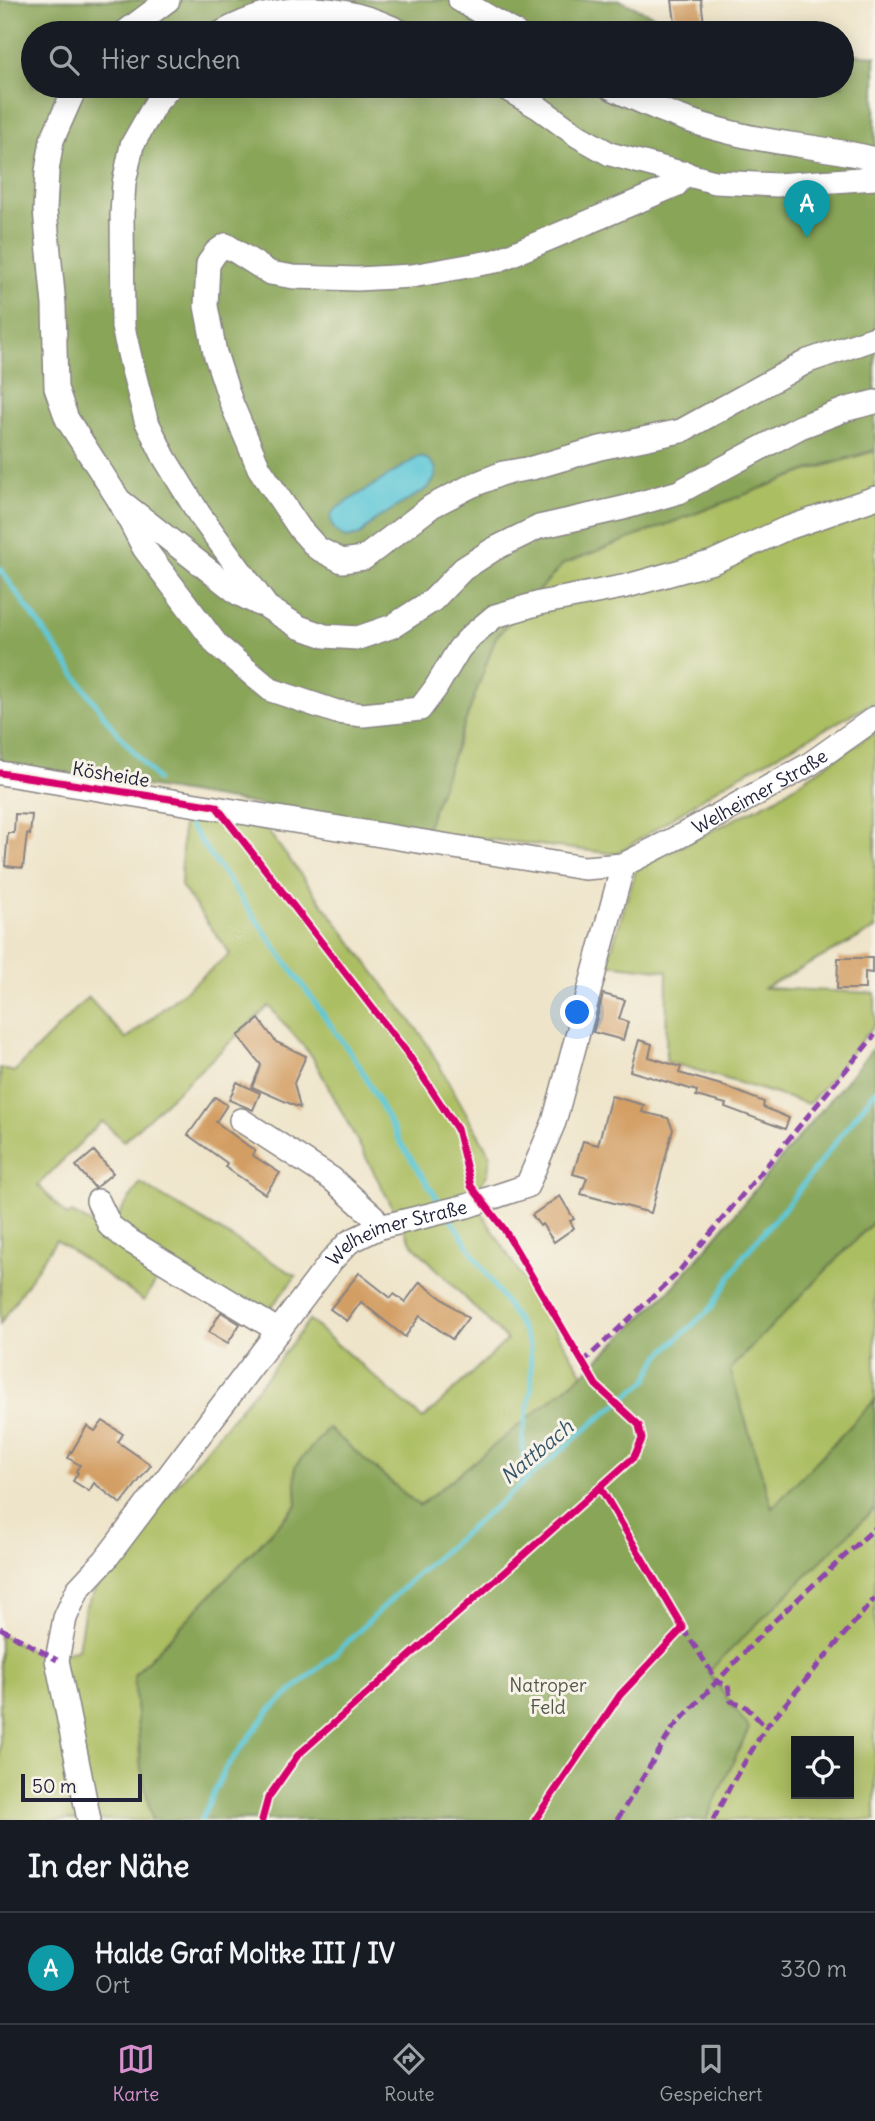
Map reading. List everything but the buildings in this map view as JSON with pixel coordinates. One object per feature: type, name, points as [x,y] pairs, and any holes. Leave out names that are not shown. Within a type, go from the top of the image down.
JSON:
[{"type":"street","points":[[140,21],[168,0]]},
{"type":"street","points":[[460,0],[496,21]]},
{"type":"street","points":[[239,21],[266,8],[295,1],[326,3],[379,21]]},
{"type":"street","points":[[71,98],[52,140],[47,171],[45,211],[54,305],[55,388],[67,419],[119,500],[144,548],[217,645],[271,690],[337,712],[363,715],[420,709],[459,649],[495,616],[540,603],[627,586],[713,562],[785,529],[875,498]]},
{"type":"street","points":[[160,98],[132,145],[124,183],[123,327],[146,420],[164,457],[206,524],[267,607]]},
{"type":"street","points":[[523,98],[578,136],[610,154],[715,182],[777,185],[875,178]]},
{"type":"street","points":[[632,98],[733,134],[843,151],[875,159]]},
{"type":"street","points":[[686,173],[676,185],[496,261],[454,270],[357,279],[294,277],[270,273],[226,245],[216,252],[208,264],[206,306],[215,353],[231,402],[260,468],[300,530],[317,548],[342,561],[364,558],[432,506],[471,486],[503,473],[532,468],[600,447],[681,430],[808,361],[875,338]]},
{"type":"street","points":[[119,500],[239,594],[267,607],[299,627],[325,636],[358,638],[393,626],[433,600],[463,569],[494,549],[539,527],[678,492],[800,427],[847,409],[875,402]]},
{"type":"street","name":"Welheimer Straße","points":[[89,1820],[57,1660],[65,1618],[78,1589],[106,1560],[349,1242],[380,1227],[467,1206],[527,1186],[554,1122],[622,865],[810,764],[875,718]]},
{"type":"street","name":"Kösheide","points":[[0,773],[216,806],[549,863],[584,868],[622,865]]},
{"type":"street","points":[[241,1121],[332,1179],[373,1216],[380,1227]]},
{"type":"street","points":[[98,1201],[110,1226],[130,1241],[279,1331]]},
{"type":"green space","points":[[0,0],[619,0],[665,21],[21,21],[21,98],[854,98],[854,54],[875,56],[875,450],[811,469],[563,564],[496,637],[425,832],[0,762]]},
{"type":"green space","points":[[875,451],[875,702],[729,781],[617,854],[425,832],[496,637],[563,564],[804,472]]},
{"type":"green space","points":[[875,732],[875,929],[764,988],[875,993],[875,1024],[809,1104],[666,1061],[667,971],[607,964],[636,869],[775,799]]},
{"type":"green space","points":[[183,812],[267,830],[423,1037],[490,1155],[488,1173],[473,1199],[583,1374],[419,1506],[329,1429],[296,1466],[297,1505],[134,1675],[141,1768],[152,1820],[0,1820],[0,1634],[45,1658],[78,1649],[85,1607],[111,1563],[268,1375],[309,1320],[423,1419],[507,1340],[412,1244],[312,1056],[269,1006],[124,1141],[102,1121],[38,1185],[67,1216],[72,1213],[116,1238],[114,1222],[140,1183],[296,1276],[258,1324],[164,1268],[144,1301],[56,1240],[0,1324],[0,1068],[14,1072],[88,997],[126,1039],[230,954],[181,886]]},
{"type":"green space","points":[[875,1046],[875,1220],[730,1369],[772,1508],[875,1400],[875,1508],[708,1672],[749,1728],[706,1820],[152,1820],[141,1768],[134,1675],[297,1505],[295,1466],[328,1428],[419,1506],[583,1374],[675,1285]]},
{"type":"green space","name":"Natroper Feld","points":[[875,1137],[875,1820],[706,1820],[724,1779],[261,1820]]},
{"type":"water","points":[[420,456],[429,460],[436,468],[435,478],[428,488],[375,520],[360,535],[346,538],[336,531],[332,526],[331,514],[337,508]]},
{"type":"waterway","points":[[0,569],[110,724],[157,779]]},
{"type":"waterway","points":[[185,819],[359,1065],[402,1145],[443,1207]]},
{"type":"waterway","name":"Nattbach","points":[[201,1820],[225,1769],[270,1710],[337,1652],[418,1573],[647,1380],[659,1356],[712,1307],[744,1255],[788,1204],[875,1091]]},
{"type":"waterway","points":[[450,1218],[520,1325],[530,1346],[532,1385],[523,1434],[522,1485]]},
{"type":"marked path","points":[[582,1363],[675,1276],[875,1035]]},
{"type":"marked path","points":[[617,1820],[673,1728],[772,1623],[875,1528]]},
{"type":"marked path","points":[[713,1820],[766,1727],[875,1598]]},
{"type":"marked path","points":[[0,1628],[57,1660]]},
{"type":"marked path","points":[[683,1628],[718,1682],[728,1685],[731,1701],[744,1705],[766,1727]]},
{"type":"cycle path","points":[[0,773],[216,806],[408,1054],[457,1129],[471,1186],[504,1229],[596,1385],[639,1425],[642,1439],[634,1457],[298,1755],[268,1798],[262,1820]]},
{"type":"cycle path","points":[[535,1820],[620,1695],[683,1628],[600,1487]]},
{"type":"place","name":"Halde Graf Moltke III / IV","points":[[807,238]]}]
